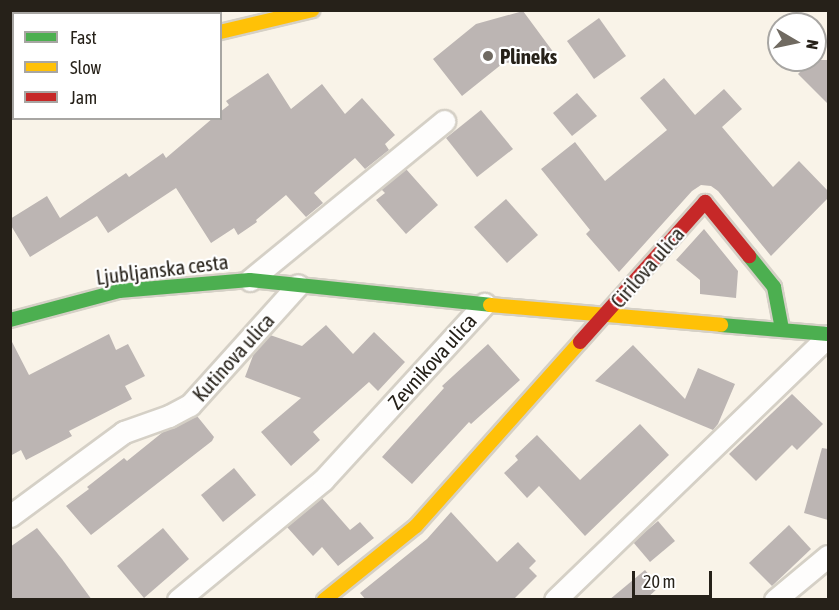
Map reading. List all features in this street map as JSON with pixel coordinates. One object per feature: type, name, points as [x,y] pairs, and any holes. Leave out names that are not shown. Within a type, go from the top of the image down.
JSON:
[{"type":"street","points":[[222,32],[312,10]]},
{"type":"street","name":"Kutinova ulica","points":[[250,280],[444,121]]},
{"type":"street","name":"Cirilova ulica","points":[[606,314],[658,252],[705,202],[774,287],[782,329]]},
{"type":"street","name":"Kutinova ulica","points":[[250,280],[484,304]]},
{"type":"street","name":"Ljubljanska cesta","points":[[10,320],[119,291],[250,280]]},
{"type":"street","name":"Kutinova ulica","points":[[10,516],[124,432],[169,416],[190,405],[298,285]]},
{"type":"street","name":"Zevnikova ulica","points":[[178,600],[323,480],[484,304],[606,314]]},
{"type":"street","points":[[324,600],[416,526],[606,314]]},
{"type":"street","name":"Cirilova ulica","points":[[606,314],[828,335]]},
{"type":"street","name":"Cirilova ulica","points":[[555,600],[828,335]]},
{"type":"street","points":[[775,600],[828,556]]},
{"type":"green space","points":[[11,10],[61,11],[12,12],[11,61]]},
{"type":"building","name":"Plineks","points":[[523,11],[554,53],[502,64],[462,96],[433,59],[476,24]]},
{"type":"building","points":[[599,18],[626,56],[594,79],[567,41]]},
{"type":"building","points":[[828,60],[828,104],[798,74],[800,72],[827,72]]},
{"type":"building","points":[[268,73],[291,109],[322,84],[345,114],[362,98],[395,135],[385,144],[389,150],[365,169],[355,158],[314,193],[323,203],[306,217],[286,195],[256,220],[257,222],[238,235],[234,228],[211,243],[176,188],[108,233],[97,216],[30,257],[10,224],[10,219],[47,196],[60,218],[126,173],[129,177],[163,153],[166,158],[211,120],[222,120],[222,110],[229,105],[226,101]]},
{"type":"building","points":[[664,78],[695,115],[724,89],[742,109],[722,127],[773,187],[799,161],[828,191],[828,198],[771,256],[718,191],[711,186],[701,185],[692,191],[619,272],[586,234],[590,230],[541,169],[575,142],[605,181],[667,130],[640,98]]},
{"type":"building","points":[[577,93],[597,116],[572,136],[553,113]]},
{"type":"building","points":[[481,110],[513,149],[477,177],[446,138]]},
{"type":"building","points":[[406,169],[438,205],[406,234],[376,200],[385,193],[381,189]]},
{"type":"building","points":[[506,199],[538,235],[507,263],[474,227]]},
{"type":"building","points":[[704,229],[738,271],[736,298],[700,294],[700,280],[676,260]]},
{"type":"building","points":[[326,325],[353,354],[374,332],[405,362],[378,391],[369,382],[313,432],[320,440],[291,466],[261,432],[301,398],[245,377],[254,353],[270,335],[302,346]]},
{"type":"building","points":[[109,334],[116,350],[128,344],[145,376],[125,386],[132,399],[69,431],[72,436],[26,460],[21,450],[10,456],[10,338],[29,375]]},
{"type":"building","points":[[488,344],[520,380],[471,424],[469,422],[412,484],[382,457],[444,388],[442,386]]},
{"type":"building","points":[[633,345],[685,399],[698,368],[735,384],[718,424],[713,430],[595,381]]},
{"type":"building","points":[[792,394],[823,424],[797,450],[792,445],[756,481],[729,454]]},
{"type":"building","points":[[197,416],[214,437],[212,441],[91,535],[66,506],[124,458],[127,461],[163,432]]},
{"type":"building","points":[[640,424],[669,455],[585,536],[539,486],[527,498],[504,473],[518,460],[515,456],[537,435],[580,480]]},
{"type":"building","points":[[822,448],[828,449],[828,520],[804,513]]},
{"type":"building","points":[[234,468],[256,495],[223,522],[201,495]]},
{"type":"building","points":[[322,498],[350,530],[360,522],[374,538],[338,566],[322,547],[313,556],[287,527]]},
{"type":"building","points":[[451,512],[497,562],[518,542],[536,561],[529,568],[537,576],[513,600],[366,600],[360,593],[427,539]]},
{"type":"building","points":[[658,521],[675,541],[650,562],[633,542]]},
{"type":"building","points":[[789,525],[811,549],[772,586],[749,563]]},
{"type":"building","points":[[37,528],[92,600],[10,600],[10,547]]},
{"type":"building","points":[[163,528],[189,559],[144,598],[117,566]]},
{"type":"building","points":[[645,570],[659,587],[645,600],[609,600]]},
{"type":"traffic: fast","points":[[749,256],[774,287],[782,329]]},
{"type":"traffic: fast","points":[[10,320],[119,291],[250,280],[490,305]]},
{"type":"traffic: fast","points":[[721,325],[828,334]]},
{"type":"traffic: slow","points":[[222,32],[312,10]]},
{"type":"traffic: slow","points":[[490,305],[721,325]]},
{"type":"traffic: slow","points":[[324,600],[416,526],[580,342]]},
{"type":"traffic: jam","points":[[580,342],[705,202],[749,256]]},
{"type":"place","name":"Plineks","points":[[488,56]]}]
